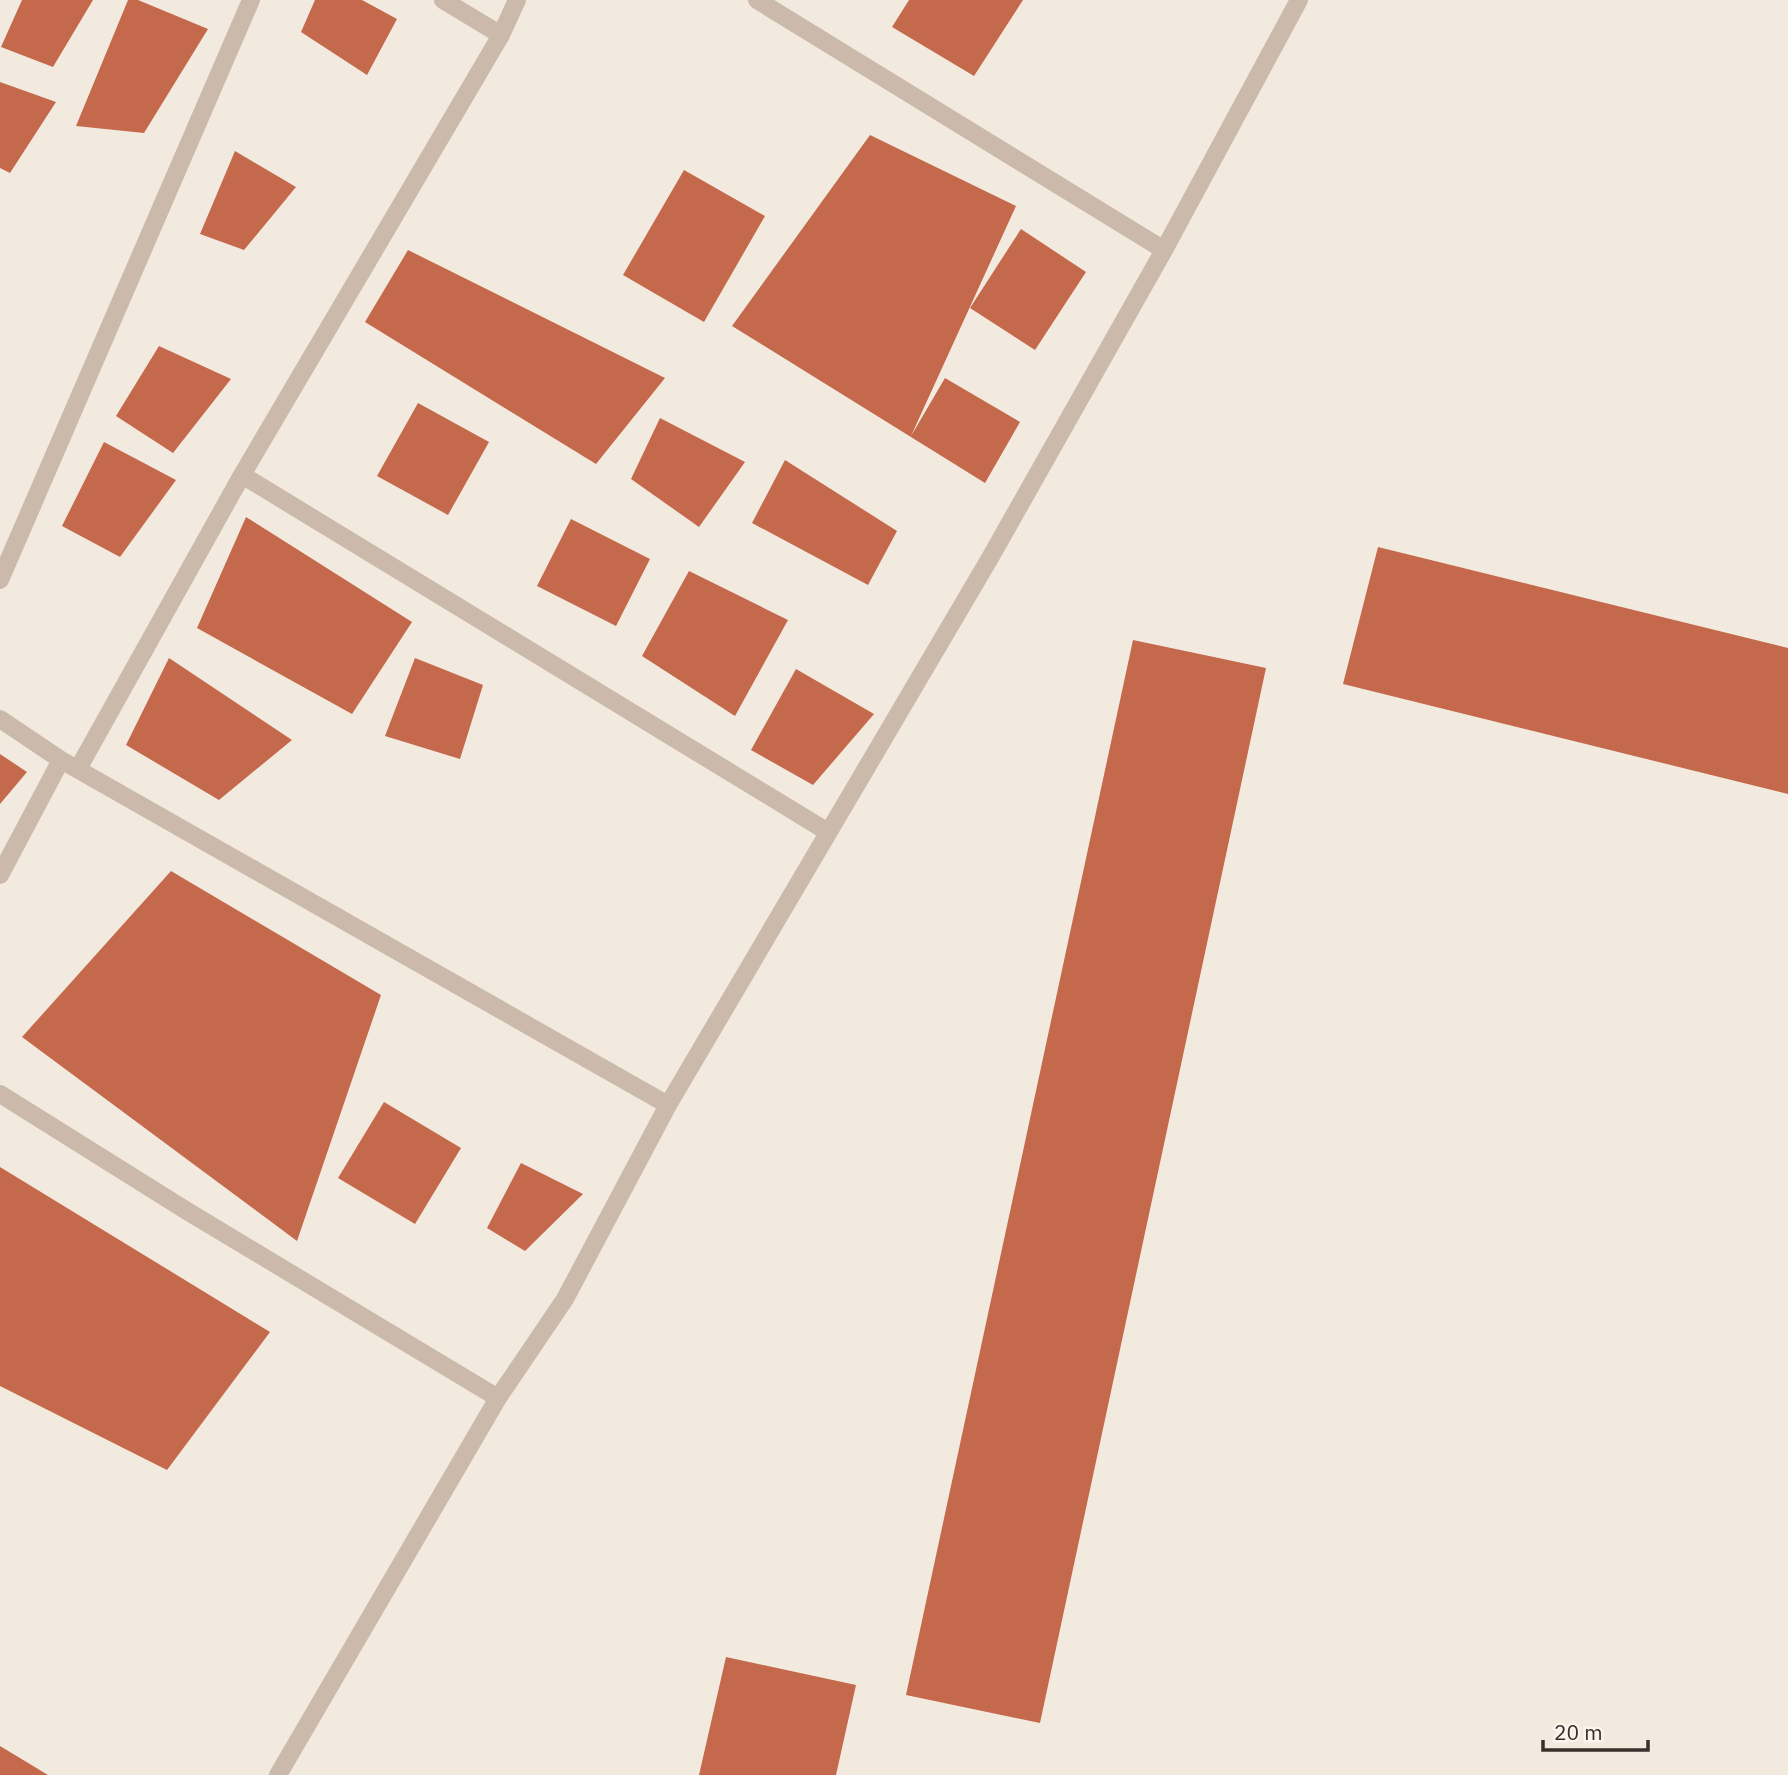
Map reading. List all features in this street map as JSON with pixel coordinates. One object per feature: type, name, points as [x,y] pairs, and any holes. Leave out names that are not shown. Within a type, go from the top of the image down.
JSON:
[{"type":"street","points":[[0,580],[251,0]]},
{"type":"street","points":[[443,0],[501,35]]},
{"type":"street","points":[[78,769],[242,475],[501,35],[517,0]]},
{"type":"street","points":[[757,0],[1164,250]]},
{"type":"street","points":[[278,1775],[498,1398],[565,1299],[668,1105],[990,558],[1164,250],[1299,0]]},
{"type":"street","points":[[242,475],[828,832]]},
{"type":"street","points":[[0,719],[61,760],[668,1105]]},
{"type":"street","points":[[0,875],[61,760]]},
{"type":"street","points":[[0,1094],[187,1211],[498,1398]]},
{"type":"building","points":[[22,0],[93,0],[53,67],[1,47]]},
{"type":"building","points":[[128,0],[138,0],[208,29],[144,133],[76,126]]},
{"type":"building","points":[[315,0],[362,0],[397,19],[367,75],[301,32]]},
{"type":"building","points":[[909,0],[1023,0],[974,76],[892,27]]},
{"type":"building","points":[[0,82],[56,102],[10,173],[0,168]]},
{"type":"building","points":[[870,135],[1016,206],[911,436],[945,378],[1020,422],[985,483],[732,326]]},
{"type":"building","points":[[235,151],[296,187],[244,250],[200,234]]},
{"type":"building","points":[[684,170],[765,216],[704,322],[623,275]]},
{"type":"building","points":[[1021,229],[1086,272],[1035,350],[970,308]]},
{"type":"building","points":[[408,250],[665,378],[596,464],[365,322]]},
{"type":"building","points":[[159,346],[231,379],[173,453],[116,416]]},
{"type":"building","points":[[418,403],[489,442],[448,515],[377,476]]},
{"type":"building","points":[[660,418],[745,462],[699,527],[631,479]]},
{"type":"building","points":[[104,442],[176,480],[120,557],[62,526]]},
{"type":"building","points":[[785,460],[897,531],[868,585],[752,523]]},
{"type":"building","points":[[246,517],[412,622],[352,714],[197,628]]},
{"type":"building","points":[[571,519],[650,559],[616,626],[537,586]]},
{"type":"building","points":[[1378,547],[1788,648],[1788,794],[1343,684]]},
{"type":"building","points":[[689,571],[788,620],[735,716],[642,656]]},
{"type":"building","points":[[1133,640],[1266,668],[1040,1723],[906,1695]]},
{"type":"building","points":[[169,658],[292,740],[219,800],[126,745]]},
{"type":"building","points":[[415,658],[483,685],[460,759],[385,736]]},
{"type":"building","points":[[796,669],[874,714],[813,785],[751,750]]},
{"type":"building","points":[[0,754],[27,772],[0,804]]},
{"type":"building","points":[[171,871],[381,995],[297,1241],[22,1037]]},
{"type":"building","points":[[384,1102],[461,1148],[415,1224],[338,1178]]},
{"type":"building","points":[[521,1163],[583,1194],[525,1251],[487,1228]]},
{"type":"building","points":[[0,1167],[270,1332],[167,1470],[0,1386]]},
{"type":"building","points":[[726,1657],[856,1685],[836,1775],[699,1775]]},
{"type":"building","points":[[0,1746],[48,1775],[0,1775]]}]
